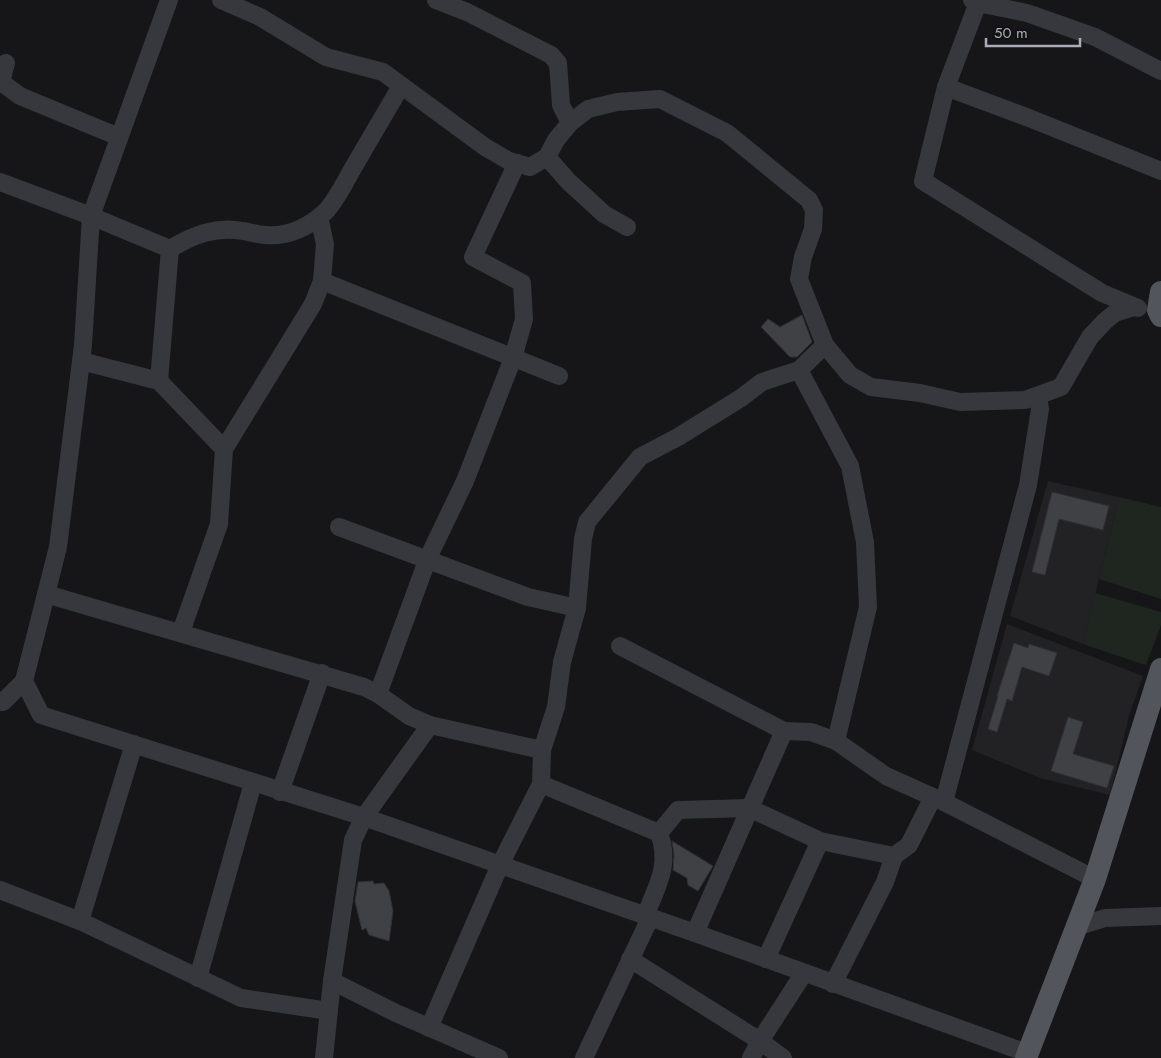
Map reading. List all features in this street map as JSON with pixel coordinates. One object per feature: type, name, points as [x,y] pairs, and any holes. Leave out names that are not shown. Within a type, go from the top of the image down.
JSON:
[{"type":"main road","points":[[1027,1056],[1094,879],[1161,669]]},
{"type":"street","points":[[0,702],[24,681],[58,547],[81,361],[91,216],[169,0]]},
{"type":"street","points":[[221,0],[260,17],[326,57],[382,72],[485,147],[509,161],[530,166],[547,157],[556,140],[570,123],[588,109],[617,102],[660,99],[727,133],[808,200],[814,210],[813,229],[803,257],[799,279],[825,346],[850,375],[871,387],[920,393],[960,402],[1025,400],[1061,387],[1090,337],[1104,321],[1115,313],[1134,307],[1160,306]]},
{"type":"street","points":[[443,1],[551,54],[558,62],[561,105],[570,123]]},
{"type":"street","points":[[1134,307],[1102,294],[923,181],[946,87],[976,1],[1027,13],[1095,37],[1161,71]]},
{"type":"street","points":[[6,63],[1,82],[20,96],[119,137]]},
{"type":"street","points":[[170,249],[187,239],[208,231],[222,229],[241,230],[264,235],[287,235],[306,227],[325,212],[343,186],[402,86]]},
{"type":"street","points":[[946,87],[1161,171]]},
{"type":"street","points":[[547,157],[568,181],[604,214],[627,226]]},
{"type":"street","points":[[378,694],[428,558],[465,482],[513,358],[524,319],[522,283],[473,257],[517,163]]},
{"type":"street","points":[[0,182],[91,216],[170,249]]},
{"type":"street","points":[[181,632],[219,524],[224,449],[313,304],[322,281],[325,244],[319,217]]},
{"type":"street","points":[[159,381],[170,249]]},
{"type":"street","points":[[322,281],[559,376]]},
{"type":"street","points":[[429,1028],[500,865],[541,784],[542,750],[556,707],[562,662],[577,608],[582,539],[587,522],[640,457],[678,437],[741,398],[762,382],[799,370],[825,346]]},
{"type":"street","points":[[81,361],[159,381],[224,449]]},
{"type":"street","points":[[799,370],[850,466],[865,542],[868,607],[836,741]]},
{"type":"street","points":[[833,984],[885,882],[894,856],[909,845],[939,799],[1028,485],[1040,409],[1038,396]]},
{"type":"street","points":[[339,527],[428,558],[528,597],[577,608]]},
{"type":"street","points":[[46,594],[364,686],[409,716],[430,725],[542,750]]},
{"type":"street","points":[[620,646],[784,731],[811,732],[836,741],[886,776],[939,799],[1094,879]]},
{"type":"street","points":[[280,792],[322,673]]},
{"type":"street","points":[[24,681],[41,715],[364,817],[695,933],[1027,1056]]},
{"type":"street","points":[[324,1058],[332,981],[353,840],[364,817],[430,725]]},
{"type":"street","points":[[695,933],[784,731]]},
{"type":"street","points":[[80,921],[134,744]]},
{"type":"street","points":[[198,978],[253,783]]},
{"type":"street","points":[[541,784],[659,833],[664,844],[662,877],[648,917],[584,1058]]},
{"type":"street","points":[[659,833],[678,810],[749,808],[820,841],[894,856]]},
{"type":"street","points":[[766,959],[820,841]]},
{"type":"street","points":[[0,890],[80,921],[241,998],[329,1012]]},
{"type":"street","points":[[1076,927],[1105,918],[1161,916]]},
{"type":"street","points":[[630,959],[760,1041],[783,1058]]},
{"type":"street","points":[[751,1058],[804,973]]},
{"type":"street","points":[[332,981],[429,1028],[499,1058]]},
{"type":"shaded area","points":[[1048,481],[1119,497],[1083,644],[1010,616]]},
{"type":"shaded area","points":[[1119,497],[1161,507],[1161,599],[1099,579]]},
{"type":"shaded area","points":[[1095,593],[1161,612],[1161,625],[1146,665],[1083,644]]},
{"type":"shaded area","points":[[1007,624],[1143,676],[1129,716],[1110,795],[1040,778],[972,750]]},
{"type":"building","points":[[802,315],[812,342],[797,357],[790,357],[761,327],[768,319],[780,327]]},
{"type":"building","points":[[1052,492],[1109,506],[1103,530],[1059,519],[1045,575],[1032,572]]},
{"type":"building","points":[[1014,643],[1028,648],[1029,644],[1057,653],[1049,676],[1022,667],[1012,701],[1007,699],[997,732],[988,729]]},
{"type":"building","points":[[1068,717],[1083,722],[1073,754],[1114,766],[1107,788],[1051,771]]},
{"type":"building","points":[[672,841],[713,866],[698,891],[688,885],[687,878],[673,870],[674,855]]},
{"type":"building","points":[[373,881],[374,884],[384,883],[389,891],[393,911],[389,941],[369,935],[366,928],[362,930],[355,901],[358,882]]}]
